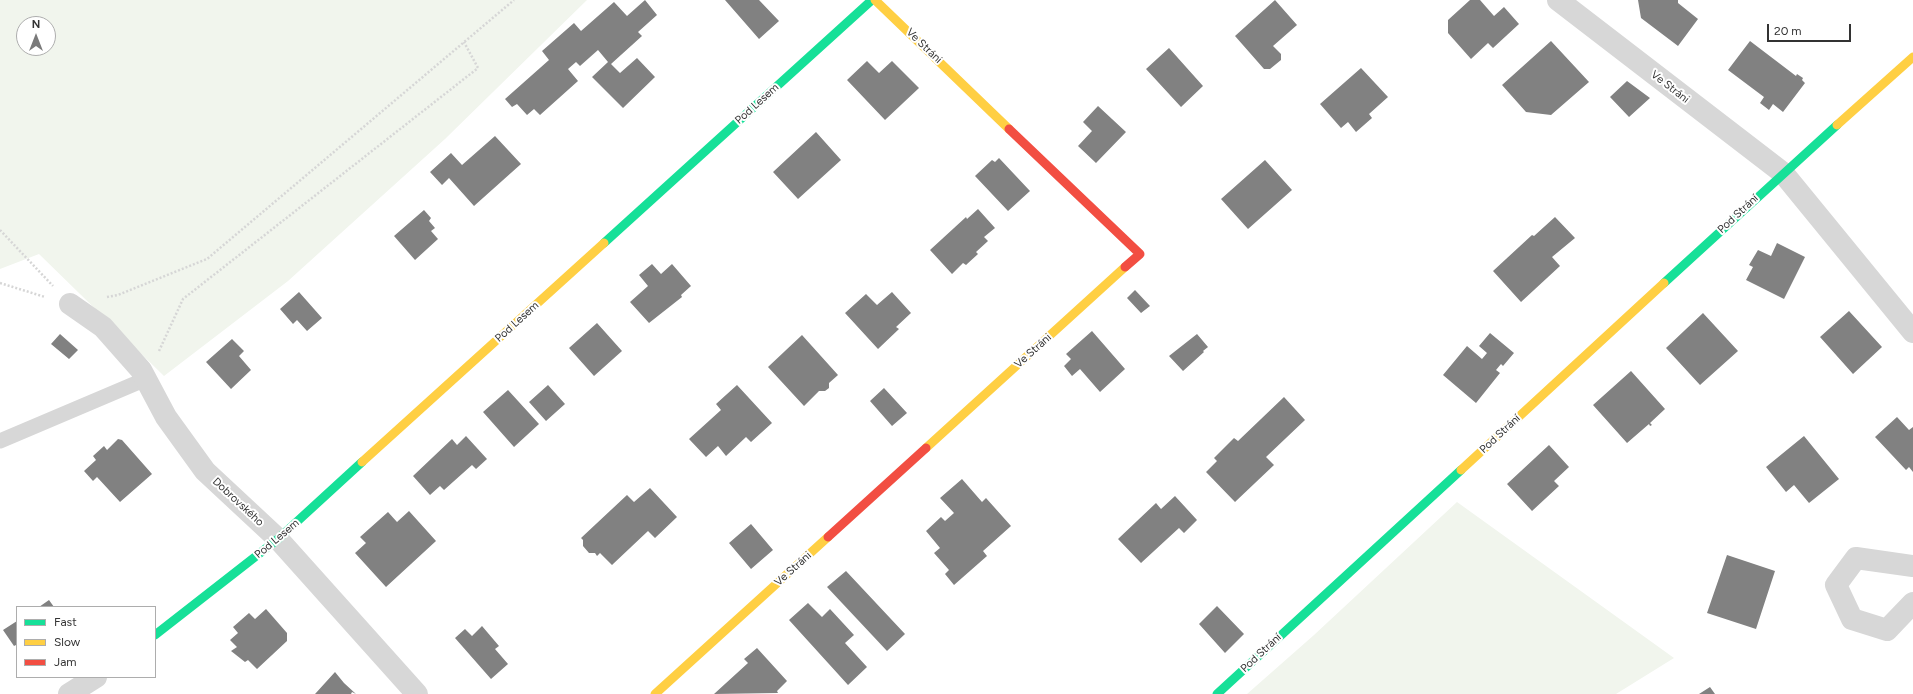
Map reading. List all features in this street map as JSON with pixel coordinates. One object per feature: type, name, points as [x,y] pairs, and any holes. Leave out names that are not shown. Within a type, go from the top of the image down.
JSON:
[{"type":"street","name":"Pod Lesem","points":[[156,634],[278,539],[872,0]]},
{"type":"street","name":"Ve Stráni","points":[[655,694],[1140,254],[875,0]]},
{"type":"street","name":"Ve Stráni","points":[[1558,0],[1783,174]]},
{"type":"street","name":"Pod Strání","points":[[1217,694],[1783,174],[1913,57]]},
{"type":"street","points":[[1783,174],[1913,332]]},
{"type":"street","name":"Dobrovského","points":[[70,304],[103,326],[141,370],[166,417],[205,471],[278,539],[417,694]]},
{"type":"street","points":[[1913,566],[1856,558],[1836,585],[1852,619],[1887,630],[1913,603]]},
{"type":"street","points":[[69,694],[94,678]]},
{"type":"lane","points":[[0,441],[146,379]]},
{"type":"path","points":[[0,283],[70,304],[118,295],[207,259],[514,0]]},
{"type":"path","points":[[146,379],[183,298],[478,68],[464,42]]},
{"type":"path","points":[[0,230],[70,304]]},
{"type":"shaded area","points":[[0,0],[587,0],[445,139],[288,281],[164,376],[39,254],[0,269]]},
{"type":"shaded area","points":[[1457,502],[1674,658],[1616,694],[1247,694],[1314,635]]},
{"type":"building","points":[[645,0],[657,15],[638,32],[642,36],[611,64],[620,73],[637,58],[655,77],[623,108],[592,77],[608,62],[598,50],[580,66],[576,62],[568,69],[578,81],[540,115],[534,109],[527,115],[517,104],[512,107],[505,99],[549,60],[542,51],[574,23],[581,31],[614,2],[627,16]]},
{"type":"building","points":[[725,0],[759,0],[779,21],[759,39]]},
{"type":"building","points":[[1275,0],[1297,25],[1273,46],[1281,54],[1281,60],[1270,69],[1264,69],[1235,36]]},
{"type":"building","points":[[1470,0],[1480,0],[1494,16],[1504,7],[1519,24],[1493,48],[1488,43],[1471,59],[1448,33],[1448,20]]},
{"type":"building","points":[[1638,0],[1678,0],[1678,3],[1698,19],[1678,46],[1641,18]]},
{"type":"building","points":[[1551,41],[1589,82],[1551,115],[1526,112],[1502,85]]},
{"type":"building","points":[[1750,41],[1796,76],[1797,74],[1803,78],[1802,80],[1805,83],[1783,112],[1773,104],[1769,110],[1760,103],[1764,97],[1728,70]]},
{"type":"building","points":[[1169,48],[1203,86],[1181,107],[1146,69]]},
{"type":"building","points":[[867,61],[879,73],[892,61],[919,88],[885,120],[847,80]]},
{"type":"building","points":[[1361,68],[1388,97],[1369,114],[1372,118],[1356,132],[1348,122],[1341,128],[1320,104]]},
{"type":"building","points":[[1627,81],[1650,98],[1629,117],[1610,97]]},
{"type":"building","points":[[1098,106],[1126,132],[1096,163],[1078,146],[1092,131],[1083,122]]},
{"type":"building","points":[[816,132],[841,160],[798,199],[773,172]]},
{"type":"building","points":[[495,136],[521,164],[474,206],[449,178],[442,185],[430,172],[451,153],[462,165]]},
{"type":"building","points":[[999,158],[1030,191],[1008,211],[975,176],[992,160],[995,162]]},
{"type":"building","points":[[1265,160],[1292,190],[1248,229],[1221,199]]},
{"type":"building","points":[[978,209],[995,228],[984,237],[988,241],[976,252],[978,254],[966,265],[963,263],[952,274],[930,250],[966,217],[967,219]]},
{"type":"building","points":[[424,210],[431,218],[429,221],[435,228],[431,231],[438,239],[415,260],[394,236]]},
{"type":"building","points":[[1555,217],[1575,238],[1552,257],[1560,266],[1521,302],[1493,271],[1532,235],[1534,236]]},
{"type":"building","points":[[1777,243],[1805,257],[1784,299],[1746,280],[1753,267],[1749,265],[1758,250],[1771,256]]},
{"type":"building","points":[[652,264],[661,274],[672,264],[691,286],[681,295],[682,297],[649,323],[630,302],[648,286],[639,275]]},
{"type":"building","points":[[1135,290],[1150,306],[1141,313],[1127,298]]},
{"type":"building","points":[[299,292],[322,318],[307,331],[297,320],[293,324],[280,309]]},
{"type":"building","points":[[892,292],[911,313],[896,327],[899,329],[878,349],[845,313],[866,294],[877,305]]},
{"type":"building","points":[[1849,311],[1882,347],[1853,374],[1820,337]]},
{"type":"building","points":[[1703,313],[1738,351],[1700,385],[1666,348]]},
{"type":"building","points":[[597,323],[622,351],[594,376],[569,348]]},
{"type":"building","points":[[1092,331],[1125,369],[1100,392],[1080,369],[1072,376],[1064,366],[1071,359],[1066,354]]},
{"type":"building","points":[[1490,333],[1514,353],[1503,366],[1501,364],[1496,370],[1500,373],[1476,403],[1443,375],[1467,346],[1482,359],[1487,353],[1479,346]]},
{"type":"building","points":[[60,334],[78,350],[69,359],[51,344]]},
{"type":"building","points":[[1197,334],[1208,347],[1183,371],[1169,356]]},
{"type":"building","points":[[802,335],[838,375],[829,383],[829,388],[825,391],[819,391],[804,406],[768,367]]},
{"type":"building","points":[[232,339],[244,351],[239,356],[251,370],[231,389],[206,362]]},
{"type":"building","points":[[1631,371],[1665,409],[1650,423],[1652,425],[1650,426],[1649,424],[1627,443],[1593,405]]},
{"type":"building","points":[[548,385],[565,404],[546,421],[529,402]]},
{"type":"building","points":[[737,385],[772,423],[751,442],[746,437],[726,456],[718,446],[706,457],[689,439],[721,410],[716,404]]},
{"type":"building","points":[[884,388],[907,413],[892,426],[870,401]]},
{"type":"building","points":[[508,390],[539,424],[514,447],[483,412]]},
{"type":"building","points":[[1284,397],[1305,420],[1266,457],[1274,465],[1235,502],[1206,472],[1217,461],[1214,458],[1234,438],[1238,441]]},
{"type":"building","points":[[1897,417],[1909,430],[1913,427],[1913,472],[1909,467],[1906,470],[1875,437]]},
{"type":"building","points":[[466,436],[487,459],[476,469],[472,465],[444,490],[440,486],[430,495],[413,476],[452,439],[457,445]]},
{"type":"building","points":[[1804,436],[1839,479],[1809,503],[1794,485],[1786,492],[1766,467]]},
{"type":"building","points":[[118,439],[122,440],[152,474],[120,502],[97,477],[93,481],[84,471],[96,460],[93,456],[104,446],[107,450]]},
{"type":"building","points":[[1549,445],[1569,467],[1554,481],[1559,486],[1532,511],[1507,484]]},
{"type":"building","points":[[962,479],[982,502],[986,498],[1011,526],[983,551],[987,556],[954,585],[945,574],[949,570],[934,553],[940,548],[926,531],[941,517],[945,521],[954,513],[940,498]]},
{"type":"building","points":[[650,488],[677,517],[655,538],[648,531],[612,565],[600,553],[597,556],[595,553],[589,553],[583,546],[583,540],[581,538],[627,495],[634,502]]},
{"type":"building","points":[[1175,496],[1197,520],[1184,533],[1179,528],[1141,563],[1118,539],[1156,503],[1161,509]]},
{"type":"building","points":[[409,511],[436,541],[386,587],[355,553],[366,543],[360,537],[388,512],[397,522]]},
{"type":"building","points":[[751,524],[773,550],[751,569],[729,543]]},
{"type":"building","points":[[1727,555],[1775,571],[1756,629],[1707,613]]},
{"type":"building","points":[[846,571],[905,634],[887,651],[827,587]]},
{"type":"building","points":[[49,600],[53,606],[40,606]]},
{"type":"building","points":[[808,603],[822,617],[830,609],[854,635],[845,643],[867,667],[848,685],[789,620]]},
{"type":"building","points":[[1217,606],[1244,634],[1225,653],[1199,624]]},
{"type":"building","points":[[266,609],[287,633],[287,641],[257,669],[248,660],[245,662],[231,651],[237,647],[230,640],[238,633],[233,627],[249,613],[255,619]]},
{"type":"building","points":[[16,622],[16,645],[14,646],[3,630]]},
{"type":"building","points":[[482,626],[499,646],[495,649],[508,664],[491,679],[455,638],[465,629],[472,636]]},
{"type":"building","points":[[757,648],[787,681],[777,691],[778,693],[714,694],[748,663],[744,659]]},
{"type":"building","points":[[335,672],[356,694],[352,692],[351,694],[315,694]]},
{"type":"building","points":[[1710,687],[1715,694],[1699,694]]},
{"type":"traffic: fast","points":[[604,243],[872,0]]},
{"type":"traffic: fast","points":[[1664,283],[1837,125]]},
{"type":"traffic: fast","points":[[156,634],[278,539],[362,462]]},
{"type":"traffic: fast","points":[[1217,694],[1461,470]]},
{"type":"traffic: slow","points":[[875,0],[1009,129]]},
{"type":"traffic: slow","points":[[1837,125],[1913,57]]},
{"type":"traffic: slow","points":[[362,462],[604,243]]},
{"type":"traffic: slow","points":[[926,448],[1125,267]]},
{"type":"traffic: slow","points":[[1461,470],[1664,283]]},
{"type":"traffic: slow","points":[[655,694],[828,537]]},
{"type":"traffic: jam","points":[[1009,129],[1140,254],[1125,267]]},
{"type":"traffic: jam","points":[[828,537],[926,448]]}]
